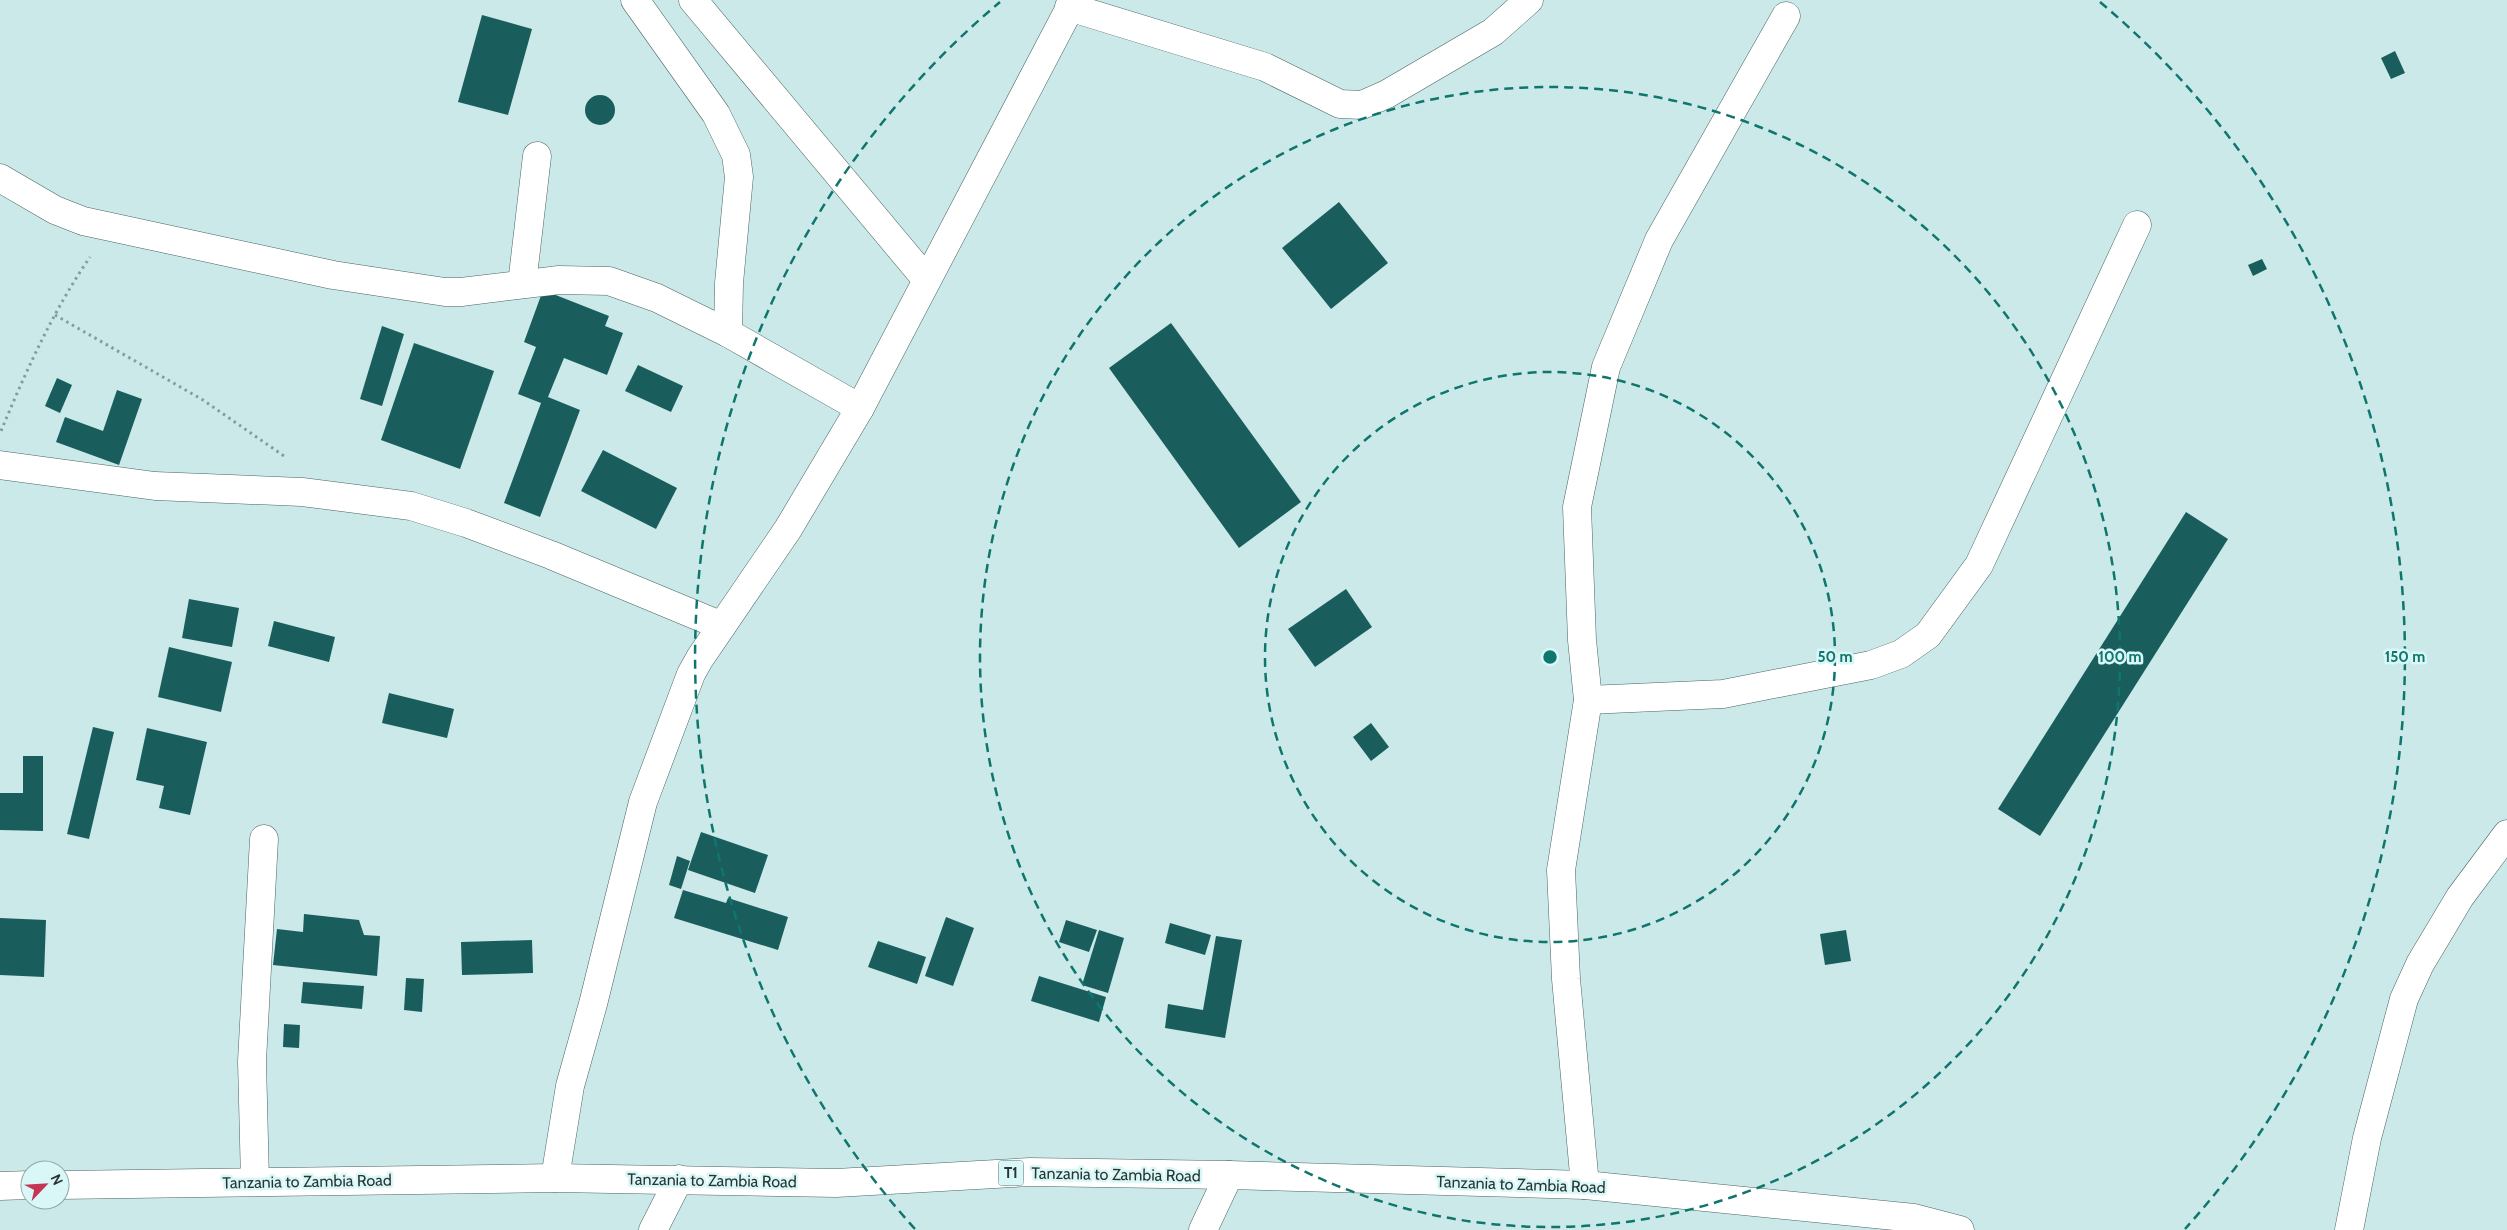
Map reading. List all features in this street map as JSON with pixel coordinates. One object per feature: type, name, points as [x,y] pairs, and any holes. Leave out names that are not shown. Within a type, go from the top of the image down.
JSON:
[{"type":"main road","points":[[636,0],[716,114],[736,155],[740,177],[729,283],[728,333]]},
{"type":"main road","points":[[693,0],[776,102],[926,279]]},
{"type":"main road","points":[[555,1178],[570,1086],[593,1004],[643,802],[691,674],[788,529],[860,408],[1072,4],[1265,67],[1340,104],[1349,106],[1362,105],[1387,94],[1493,32],[1529,0]]},
{"type":"main road","points":[[1585,1185],[1566,979],[1561,870],[1588,700],[1582,640],[1577,508],[1606,367],[1659,240],[1786,16]]},
{"type":"main road","points":[[522,284],[536,156]]},
{"type":"main road","points":[[0,178],[54,210],[83,221],[333,274],[445,292],[574,280],[609,281],[657,298],[728,333],[860,408]]},
{"type":"main road","points":[[1588,700],[1723,694],[1872,666],[1901,654],[1928,635],[1979,565],[2137,225]]},
{"type":"main road","points":[[0,465],[156,486],[302,492],[411,506],[466,523],[551,555],[722,626]]},
{"type":"main road","points":[[2350,1230],[2367,1138],[2404,998],[2420,964],[2460,897],[2507,834]]},
{"type":"main road","points":[[255,1181],[252,1061],[264,839]]},
{"type":"main road","name":"Tanzania to Zambia Road","points":[[70,1185],[555,1178],[836,1183],[1030,1172],[1228,1175],[1585,1185],[1960,1230]]},
{"type":"main road","points":[[1203,1230],[1228,1175]]},
{"type":"main road","points":[[653,1230],[679,1179]]},
{"type":"main road","points":[[0,1186],[20,1185]]},
{"type":"path","points":[[0,434],[24,376],[55,315],[106,227]]},
{"type":"path","points":[[55,315],[203,400],[290,460]]},
{"type":"building","points":[[482,15],[532,29],[508,115],[458,102]]},
{"type":"building","points":[[2395,51],[2405,73],[2391,79],[2381,58]]},
{"type":"building","points":[[600,95],[611,99],[615,110],[611,121],[600,125],[589,121],[585,110],[589,99]]},
{"type":"building","points":[[1339,202],[1388,263],[1331,309],[1282,248]]},
{"type":"building","points":[[2262,259],[2267,269],[2253,276],[2248,265]]},
{"type":"building","points":[[543,290],[609,316],[605,326],[623,333],[607,375],[564,358],[548,397],[580,410],[540,517],[504,503],[541,403],[518,394],[536,347],[524,342]]},
{"type":"building","points":[[1171,323],[1301,502],[1239,548],[1109,368]]},
{"type":"building","points":[[382,326],[404,334],[382,406],[360,399]]},
{"type":"building","points":[[414,343],[494,371],[460,469],[381,440]]},
{"type":"building","points":[[638,365],[683,386],[671,412],[625,391]]},
{"type":"building","points":[[57,378],[72,385],[60,413],[45,406]]},
{"type":"building","points":[[117,390],[142,399],[119,465],[56,442],[65,417],[103,431]]},
{"type":"building","points":[[603,450],[677,488],[656,529],[581,491]]},
{"type":"building","points":[[2186,512],[2228,539],[2040,836],[1998,809]]},
{"type":"building","points":[[1346,589],[1372,627],[1315,667],[1288,629]]},
{"type":"building","points":[[189,599],[239,608],[232,647],[182,638]]},
{"type":"building","points":[[274,621],[335,637],[329,662],[268,646]]},
{"type":"building","points":[[169,647],[232,662],[221,712],[158,697]]},
{"type":"building","points":[[389,693],[454,709],[447,738],[382,723]]},
{"type":"building","points":[[1371,723],[1389,747],[1371,761],[1353,737]]},
{"type":"building","points":[[93,727],[114,732],[89,839],[67,834]]},
{"type":"building","points":[[147,728],[207,742],[190,815],[159,808],[164,786],[136,780]]},
{"type":"building","points":[[23,756],[43,756],[43,831],[0,830],[0,793],[23,793]]},
{"type":"building","points":[[701,832],[768,855],[755,893],[688,870]]},
{"type":"building","points":[[677,856],[690,861],[681,889],[669,885]]},
{"type":"building","points":[[683,890],[726,903],[728,898],[788,917],[778,950],[674,918]]},
{"type":"building","points":[[304,914],[359,920],[364,935],[380,936],[377,976],[273,965],[277,929],[303,932]]},
{"type":"building","points":[[946,917],[974,928],[953,986],[925,976]]},
{"type":"building","points":[[0,918],[46,920],[44,977],[0,975]]},
{"type":"building","points":[[1066,920],[1097,930],[1089,952],[1059,942]]},
{"type":"building","points":[[1170,923],[1211,935],[1205,955],[1165,943]]},
{"type":"building","points":[[1099,930],[1124,938],[1108,993],[1082,985]]},
{"type":"building","points":[[1846,930],[1851,961],[1825,965],[1820,934]]},
{"type":"building","points":[[1216,936],[1242,940],[1225,1038],[1165,1028],[1168,1004],[1203,1010]]},
{"type":"building","points":[[532,940],[533,973],[462,975],[461,942]]},
{"type":"building","points":[[878,941],[926,957],[917,984],[868,967]]},
{"type":"building","points":[[1039,976],[1106,997],[1099,1022],[1031,1001]]},
{"type":"building","points":[[406,978],[424,979],[422,1012],[404,1010]]},
{"type":"building","points":[[303,982],[364,986],[362,1009],[301,1003]]},
{"type":"building","points":[[284,1024],[300,1025],[299,1048],[283,1047]]}]
